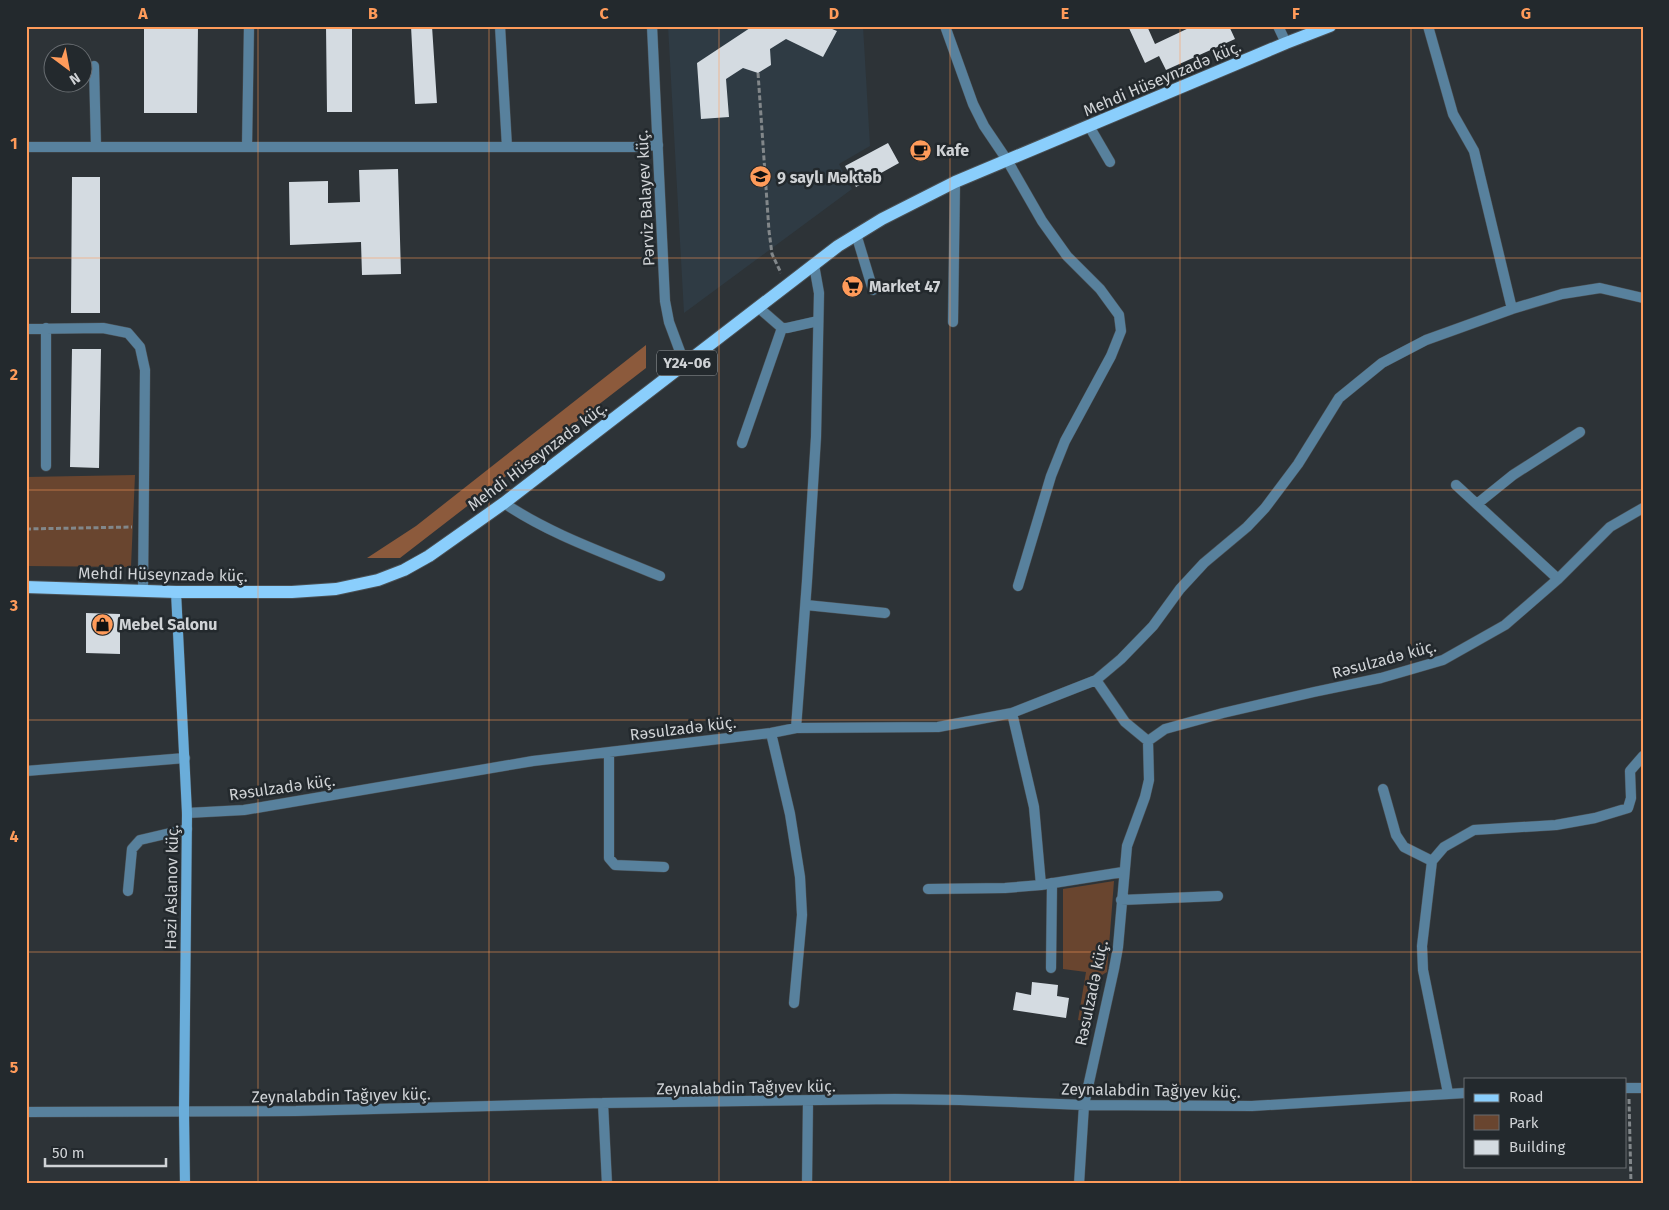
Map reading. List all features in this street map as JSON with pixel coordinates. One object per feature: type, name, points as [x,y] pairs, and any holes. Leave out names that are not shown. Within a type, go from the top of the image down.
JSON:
[{"type":"main road","name":"Mehdi Hüseynzadə küç.","points":[[26,587],[176,592],[292,592],[336,589],[378,580],[404,570],[430,556],[504,503],[856,234],[955,182],[1330,26]]},
{"type":"main road","name":"Həzi Aslanov küç.","points":[[176,592],[187,813],[185,1184]]},
{"type":"street","points":[[247,147],[249,26]]},
{"type":"street","points":[[500,26],[507,147]]},
{"type":"street","name":"Pərviz Balayev küç.","points":[[652,26],[665,301],[669,322],[685,365]]},
{"type":"street","points":[[945,26],[973,104],[984,126],[1007,160],[1042,221],[1067,256],[1100,289],[1119,315],[1121,331],[1111,356],[1065,440],[1051,476],[1018,586]]},
{"type":"street","points":[[1278,26],[1286,43]]},
{"type":"street","points":[[1428,26],[1452,114],[1474,151],[1512,309]]},
{"type":"street","points":[[94,66],[96,147]]},
{"type":"street","points":[[1089,126],[1110,162]]},
{"type":"street","points":[[26,147],[635,147],[658,145]]},
{"type":"street","points":[[953,322],[955,182]]},
{"type":"street","points":[[856,234],[873,290]]},
{"type":"street","points":[[796,728],[816,437],[819,292],[814,265]]},
{"type":"street","points":[[1148,741],[1125,722],[1096,680],[1121,659],[1153,626],[1180,590],[1204,563],[1247,527],[1265,508],[1298,464],[1339,398],[1382,363],[1426,340],[1512,309],[1562,294],[1600,288],[1643,298]]},
{"type":"street","points":[[758,308],[782,328],[818,321]]},
{"type":"street","points":[[46,328],[46,466]]},
{"type":"street","points":[[26,329],[103,328],[128,333],[140,347],[145,370],[143,591]]},
{"type":"street","points":[[742,443],[782,328]]},
{"type":"street","points":[[1477,504],[1513,475],[1580,432]]},
{"type":"street","points":[[1456,485],[1558,579]]},
{"type":"street","points":[[504,503],[533,521],[660,576]]},
{"type":"street","name":"Rəsulzadə küç.","points":[[1078,1184],[1084,1105],[1118,947],[1123,872],[1127,846],[1149,780],[1148,741],[1165,730],[1223,713],[1381,678],[1443,660],[1504,625],[1558,579],[1610,527],[1643,508]]},
{"type":"street","points":[[806,604],[885,613]]},
{"type":"street","name":"Rəsulzadə küç.","points":[[187,813],[244,810],[533,761],[771,733],[796,728],[938,727],[1012,713],[1096,680]]},
{"type":"street","points":[[1012,713],[1034,807],[1046,884],[1051,968]]},
{"type":"street","points":[[771,733],[790,814],[800,877],[802,915],[794,1004]]},
{"type":"street","points":[[609,752],[608,858],[615,865],[664,867]]},
{"type":"street","points":[[1448,1093],[1423,970],[1423,938],[1432,862],[1444,847],[1474,830],[1556,825],[1595,818],[1628,808],[1631,798],[1630,771],[1643,756]]},
{"type":"street","points":[[26,771],[185,758]]},
{"type":"street","points":[[1383,789],[1396,836],[1404,847],[1432,862]]},
{"type":"street","points":[[128,891],[132,849],[140,840],[187,829]]},
{"type":"street","points":[[928,889],[1005,888],[1046,884],[1123,872]]},
{"type":"street","points":[[1121,900],[1218,896]]},
{"type":"street","points":[[1627,1088],[1643,1088]]},
{"type":"street","name":"Zeynalabdin Tağıyev küç.","points":[[26,1112],[296,1111],[603,1103],[960,1100],[1084,1105],[1261,1105],[1464,1092]]},
{"type":"street","points":[[807,1184],[808,1101]]},
{"type":"street","points":[[603,1103],[606,1184]]},
{"type":"path","points":[[758,73],[772,254],[788,285]]},
{"type":"path","points":[[26,529],[133,527]]},
{"type":"path","points":[[1627,1088],[1631,1184]]},
{"type":"shaded area","name":"9 saylı Məktəb","points":[[668,26],[863,26],[870,146],[839,164],[852,189],[684,313]]},
{"type":"shaded area","points":[[646,345],[646,368],[400,558],[367,558],[416,526]]},
{"type":"green space","points":[[135,475],[131,567],[26,566],[26,477]]},
{"type":"green space","points":[[1114,881],[1107,972],[1097,978],[1088,1022],[1078,1020],[1086,972],[1063,969],[1063,889]]},
{"type":"building","points":[[144,26],[198,26],[197,113],[144,113]]},
{"type":"building","points":[[326,26],[352,26],[352,112],[327,112]]},
{"type":"building","points":[[411,26],[432,26],[437,103],[415,104]]},
{"type":"building","points":[[753,26],[825,26],[837,31],[823,57],[786,39],[770,49],[771,65],[758,73],[743,68],[726,79],[729,117],[701,119],[697,63]]},
{"type":"building","points":[[1128,26],[1147,26],[1155,44],[1193,26],[1229,26],[1235,39],[1166,70],[1159,56],[1145,63]]},
{"type":"building","points":[[888,143],[899,163],[856,187],[845,166]]},
{"type":"building","points":[[398,169],[401,274],[362,275],[361,242],[290,245],[289,182],[328,181],[328,203],[360,202],[359,170]]},
{"type":"building","points":[[72,177],[100,177],[100,313],[71,313]]},
{"type":"building","points":[[72,349],[101,349],[99,468],[70,467]]},
{"type":"building","points":[[86,613],[120,614],[120,654],[86,653]]},
{"type":"building","points":[[1032,982],[1058,985],[1057,996],[1069,998],[1066,1018],[1013,1010],[1016,992],[1031,995]]},
{"type":"place","name":"Kafe","points":[[920,150]]},
{"type":"place","name":"9 saylı Məktəb","points":[[761,177]]},
{"type":"place","name":"Market 47","points":[[853,286]]},
{"type":"place","name":"Mebel Salonu","points":[[103,624]]}]
